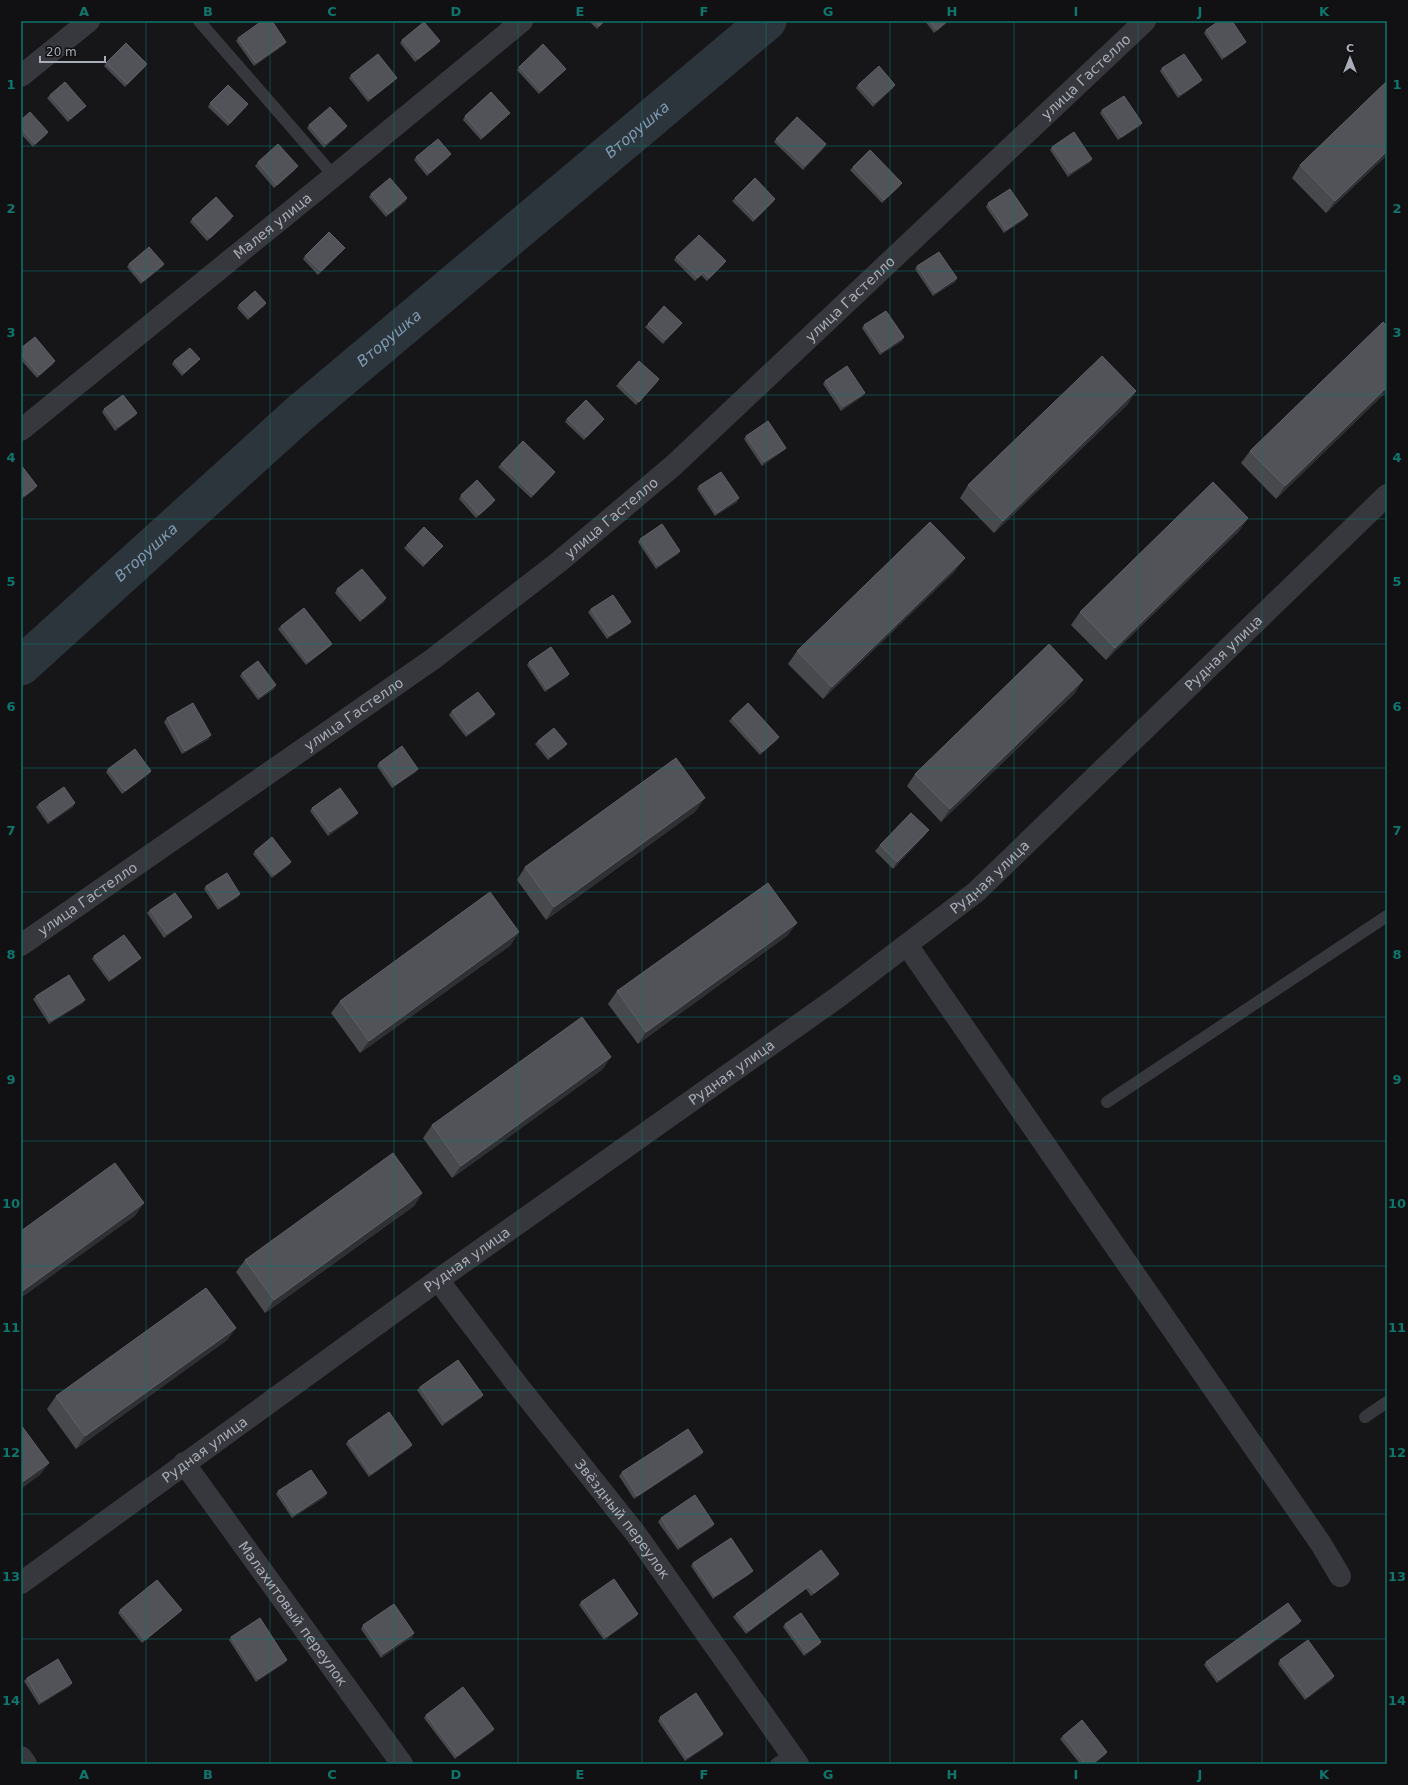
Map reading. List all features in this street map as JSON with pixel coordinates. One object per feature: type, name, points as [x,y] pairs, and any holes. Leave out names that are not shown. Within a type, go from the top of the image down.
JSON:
[{"type":"street","points":[[21,76],[89,21]]},
{"type":"street","name":"Малея улица","points":[[21,430],[522,21]]},
{"type":"street","name":"улица Гастелло","points":[[21,945],[433,659],[560,561],[674,465],[1144,21]]},
{"type":"street","name":"Рудная улица","points":[[21,1584],[99,1528],[184,1463],[438,1280],[838,997],[976,892],[1387,495]]},
{"type":"street","points":[[907,945],[1316,1537],[1340,1576]]},
{"type":"street","name":"Звёздный переулок","points":[[438,1280],[636,1534],[788,1761]]},
{"type":"street","name":"Малахитовый переулок","points":[[184,1463],[402,1764]]},
{"type":"street","points":[[21,1757],[26,1764]]},
{"type":"lane","points":[[198,21],[334,176]]},
{"type":"lane","points":[[1107,1102],[1387,916]]},
{"type":"lane","points":[[1365,1417],[1387,1402]]},
{"type":"building","points":[[262,21],[272,21],[286,42],[256,63],[238,38]]},
{"type":"building","points":[[595,21],[604,21],[599,26]]},
{"type":"building","points":[[929,21],[947,21],[937,30]]},
{"type":"building","points":[[1219,21],[1232,21],[1246,42],[1224,57],[1206,30]]},
{"type":"building","points":[[424,22],[440,41],[418,59],[402,40]]},
{"type":"building","points":[[126,43],[147,64],[127,84],[106,63]]},
{"type":"building","points":[[543,44],[566,69],[541,91],[519,67]]},
{"type":"building","points":[[378,54],[397,78],[370,99],[351,75]]},
{"type":"building","points":[[1184,54],[1202,80],[1180,95],[1162,68]]},
{"type":"building","points":[[879,66],[895,85],[875,103],[858,85]]},
{"type":"building","points":[[1387,81],[1387,151],[1335,201],[1300,165]]},
{"type":"building","points":[[65,82],[86,106],[70,119],[50,95]]},
{"type":"building","points":[[228,85],[248,104],[230,123],[210,103]]},
{"type":"building","points":[[491,92],[510,113],[483,137],[465,116]]},
{"type":"building","points":[[1124,96],[1142,123],[1121,137],[1102,110]]},
{"type":"building","points":[[330,107],[347,126],[326,144],[309,125]]},
{"type":"building","points":[[30,112],[48,132],[35,144],[21,128],[21,120]]},
{"type":"building","points":[[797,117],[826,144],[805,166],[776,139]]},
{"type":"building","points":[[1074,132],[1092,159],[1070,173],[1052,147]]},
{"type":"building","points":[[438,139],[451,154],[429,173],[416,157]]},
{"type":"building","points":[[278,144],[298,166],[277,185],[258,162]]},
{"type":"building","points":[[870,150],[902,183],[884,200],[853,167]]},
{"type":"building","points":[[390,178],[407,198],[388,214],[371,194]]},
{"type":"building","points":[[755,178],[775,199],[755,219],[735,198]]},
{"type":"building","points":[[1010,189],[1028,215],[1006,230],[988,203]]},
{"type":"building","points":[[216,197],[233,216],[210,238],[192,219]]},
{"type":"building","points":[[329,232],[345,248],[321,271],[305,256]]},
{"type":"building","points":[[699,235],[726,261],[709,278],[703,272],[698,278],[676,257]]},
{"type":"building","points":[[149,247],[164,264],[143,281],[129,264]]},
{"type":"building","points":[[939,252],[957,278],[935,293],[917,266]]},
{"type":"building","points":[[255,291],[266,303],[250,317],[239,305]]},
{"type":"building","points":[[664,306],[682,323],[665,340],[648,324]]},
{"type":"building","points":[[886,311],[904,337],[882,352],[864,325]]},
{"type":"building","points":[[1383,322],[1387,326],[1387,387],[1285,486],[1250,451]]},
{"type":"building","points":[[35,337],[55,361],[39,375],[21,354],[21,348]]},
{"type":"building","points":[[190,348],[200,359],[184,373],[174,361]]},
{"type":"building","points":[[1102,356],[1136,391],[1003,521],[968,485]]},
{"type":"building","points":[[639,361],[659,379],[639,402],[619,383]]},
{"type":"building","points":[[847,366],[865,393],[843,407],[825,381]]},
{"type":"building","points":[[123,395],[137,413],[118,427],[104,409]]},
{"type":"building","points":[[586,400],[604,419],[586,437],[567,419]]},
{"type":"building","points":[[768,421],[786,448],[764,462],[746,436]]},
{"type":"building","points":[[523,441],[555,472],[533,495],[501,464]]},
{"type":"building","points":[[21,465],[37,486],[24,496],[21,492]]},
{"type":"building","points":[[721,472],[739,498],[717,513],[699,486]]},
{"type":"building","points":[[477,480],[495,500],[479,515],[461,495]]},
{"type":"building","points":[[1213,482],[1248,518],[1115,648],[1080,612]]},
{"type":"building","points":[[930,522],[965,558],[832,687],[797,651]]},
{"type":"building","points":[[662,524],[680,551],[658,566],[640,539]]},
{"type":"building","points":[[424,527],[443,546],[425,564],[407,545]]},
{"type":"building","points":[[362,569],[386,598],[362,619],[337,589]]},
{"type":"building","points":[[613,595],[631,622],[609,636],[591,609]]},
{"type":"building","points":[[304,608],[332,644],[308,662],[281,626]]},
{"type":"building","points":[[1049,644],[1083,680],[950,809],[915,774]]},
{"type":"building","points":[[551,647],[569,674],[547,689],[529,662]]},
{"type":"building","points":[[258,661],[276,685],[260,697],[242,673]]},
{"type":"building","points":[[478,692],[495,714],[468,734],[452,711]]},
{"type":"building","points":[[193,703],[211,735],[185,751],[167,718]]},
{"type":"building","points":[[748,703],[779,737],[762,752],[732,718]]},
{"type":"building","points":[[554,728],[567,744],[550,757],[538,741]]},
{"type":"building","points":[[402,746],[418,769],[395,785],[379,763]]},
{"type":"building","points":[[135,749],[151,771],[125,791],[108,769]]},
{"type":"building","points":[[676,758],[705,798],[554,907],[525,867]]},
{"type":"building","points":[[64,787],[75,803],[50,821],[39,804]]},
{"type":"building","points":[[340,788],[358,813],[330,832],[312,808]]},
{"type":"building","points":[[911,813],[929,830],[897,862],[880,845]]},
{"type":"building","points":[[272,837],[291,862],[274,875],[255,851]]},
{"type":"building","points":[[227,873],[240,894],[220,907],[206,886]]},
{"type":"building","points":[[768,883],[797,923],[646,1032],[617,991]]},
{"type":"building","points":[[490,892],[519,932],[369,1041],[340,1001]]},
{"type":"building","points":[[175,893],[192,917],[167,934],[150,910]]},
{"type":"building","points":[[124,935],[141,958],[111,979],[94,956]]},
{"type":"building","points":[[69,975],[85,1000],[51,1021],[36,996]]},
{"type":"building","points":[[582,1017],[611,1057],[461,1166],[432,1125]]},
{"type":"building","points":[[393,1153],[422,1193],[274,1300],[245,1260]]},
{"type":"building","points":[[115,1163],[144,1203],[21,1292],[21,1231]]},
{"type":"building","points":[[206,1288],[236,1328],[85,1436],[56,1396]]},
{"type":"building","points":[[458,1360],[483,1395],[445,1422],[420,1387]]},
{"type":"building","points":[[389,1412],[412,1445],[371,1474],[348,1441]]},
{"type":"building","points":[[21,1425],[49,1463],[21,1483]]},
{"type":"building","points":[[688,1429],[703,1452],[637,1496],[622,1472]]},
{"type":"building","points":[[311,1470],[327,1493],[294,1515],[278,1491]]},
{"type":"building","points":[[695,1495],[714,1524],[680,1547],[661,1518]]},
{"type":"building","points":[[731,1538],[753,1571],[715,1596],[693,1563]]},
{"type":"building","points":[[821,1550],[839,1574],[814,1593],[809,1586],[748,1631],[736,1614]]},
{"type":"building","points":[[614,1579],[638,1614],[606,1637],[581,1602]]},
{"type":"building","points":[[157,1580],[182,1610],[145,1640],[120,1610]]},
{"type":"building","points":[[1288,1603],[1301,1621],[1219,1680],[1206,1662]]},
{"type":"building","points":[[394,1604],[414,1633],[383,1654],[363,1625]]},
{"type":"building","points":[[801,1613],[821,1642],[806,1653],[785,1624]]},
{"type":"building","points":[[260,1618],[287,1660],[258,1679],[231,1637]]},
{"type":"building","points":[[1308,1640],[1334,1676],[1307,1697],[1280,1660]]},
{"type":"building","points":[[58,1659],[72,1683],[41,1702],[27,1678]]},
{"type":"building","points":[[463,1687],[494,1729],[457,1756],[426,1715]]},
{"type":"building","points":[[696,1693],[723,1734],[687,1758],[660,1717]]},
{"type":"building","points":[[1082,1720],[1107,1752],[1092,1764],[1085,1764],[1063,1736]]},
{"type":"waterway","name":"Вторушка","points":[[21,666],[299,414],[767,21]]}]
